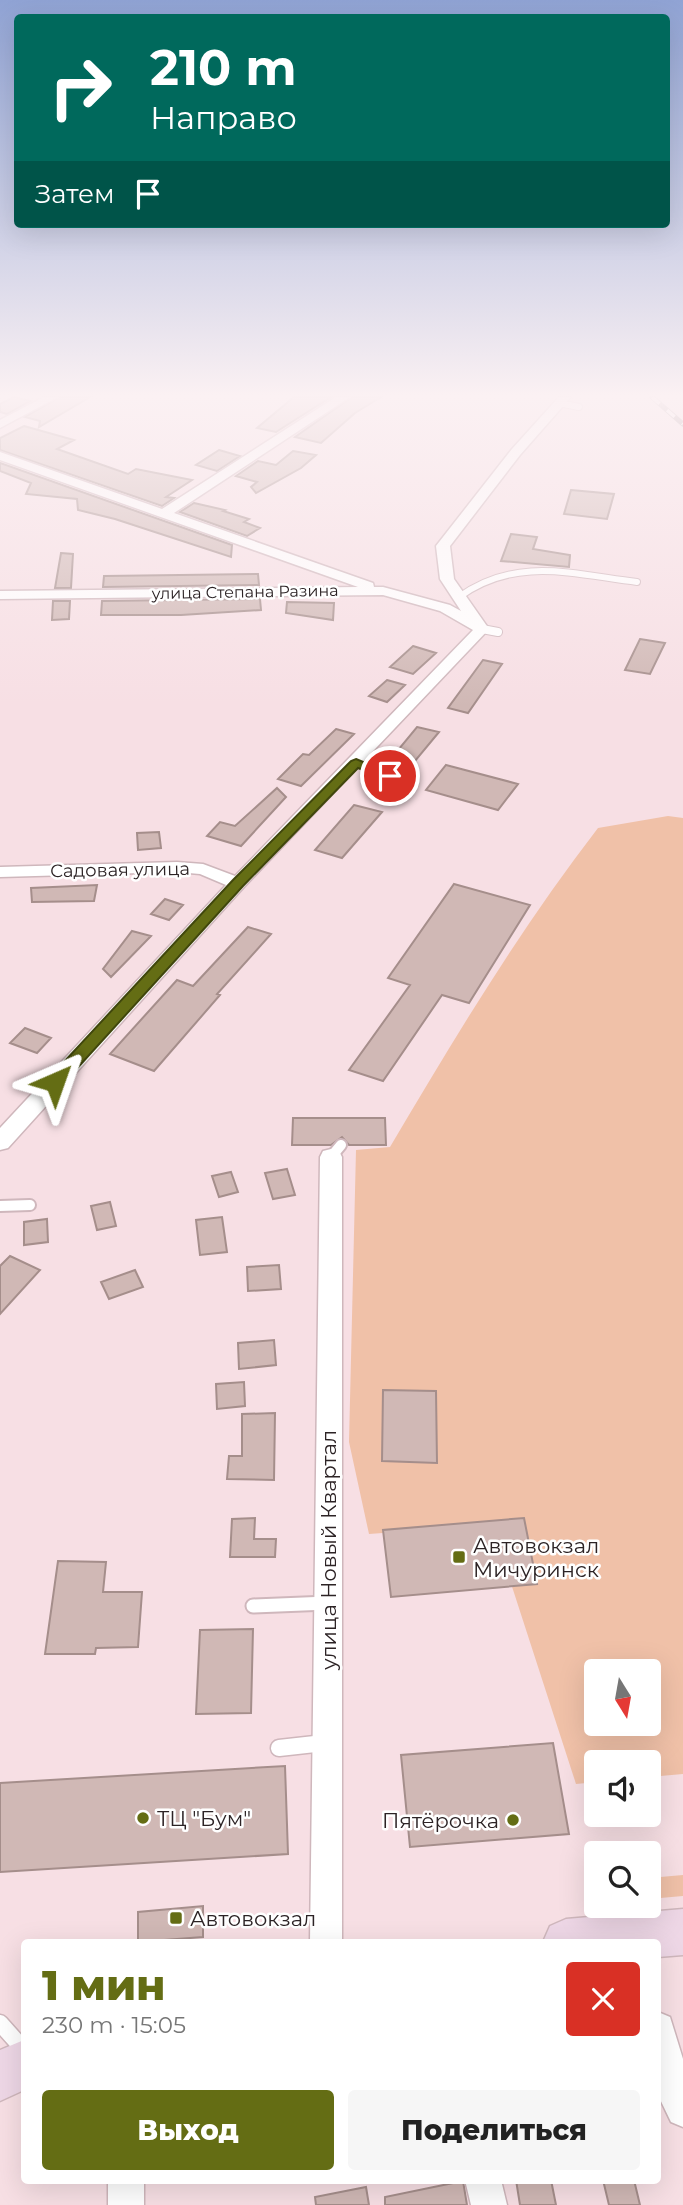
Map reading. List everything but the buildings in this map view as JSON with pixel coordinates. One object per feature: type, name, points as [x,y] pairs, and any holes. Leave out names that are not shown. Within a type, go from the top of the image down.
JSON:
[{"type":"main road","points":[[641,1939],[683,1932]]},
{"type":"main road","points":[[0,2077],[21,2066]]},
{"type":"street","points":[[123,500],[383,591]]},
{"type":"street","points":[[162,514],[184,500]]},
{"type":"street","points":[[0,1142],[238,883],[490,630],[459,597],[445,578],[441,565],[443,546],[479,500]]},
{"type":"street","name":"улица Степана Разина","points":[[0,595],[383,591],[445,608],[490,630]]},
{"type":"street","name":"Садовая улица","points":[[0,873],[177,867],[203,869],[238,883]]},
{"type":"street","name":"улица Новый Квартал","points":[[326,1939],[328,1603],[336,1151]]},
{"type":"street","points":[[661,2040],[675,2094],[683,2110]]},
{"type":"street","points":[[126,2184],[126,2205]]},
{"type":"street","points":[[484,2184],[489,2205]]},
{"type":"lane","points":[[459,597],[480,582],[533,569],[637,582]]},
{"type":"lane","points":[[356,763],[408,783]]},
{"type":"lane","points":[[0,1206],[30,1205]]},
{"type":"lane","points":[[253,1606],[328,1603]]},
{"type":"lane","points":[[279,1748],[327,1743]]},
{"type":"lane","points":[[0,2023],[21,2047]]},
{"type":"shaded area","points":[[668,816],[683,818],[683,1774],[661,1776],[661,1750],[584,1750],[584,1783],[576,1784],[492,1525],[369,1534],[349,1442],[356,1150],[390,1147],[464,1024],[569,866],[598,828]]},
{"type":"shaded area","points":[[683,1875],[683,1896],[661,1898],[661,1877]]},
{"type":"place","name":"Автовокзал Мичуринск","points":[[459,1557]]},
{"type":"place","name":"ТЦ \"Бум\"","points":[[143,1818]]},
{"type":"place","name":"Пятёрочка","points":[[513,1820]]},
{"type":"place","name":"Автовокзал","points":[[176,1918]]},
{"type":"route","points":[[55,1082],[238,883],[356,763],[390,776]]}]
